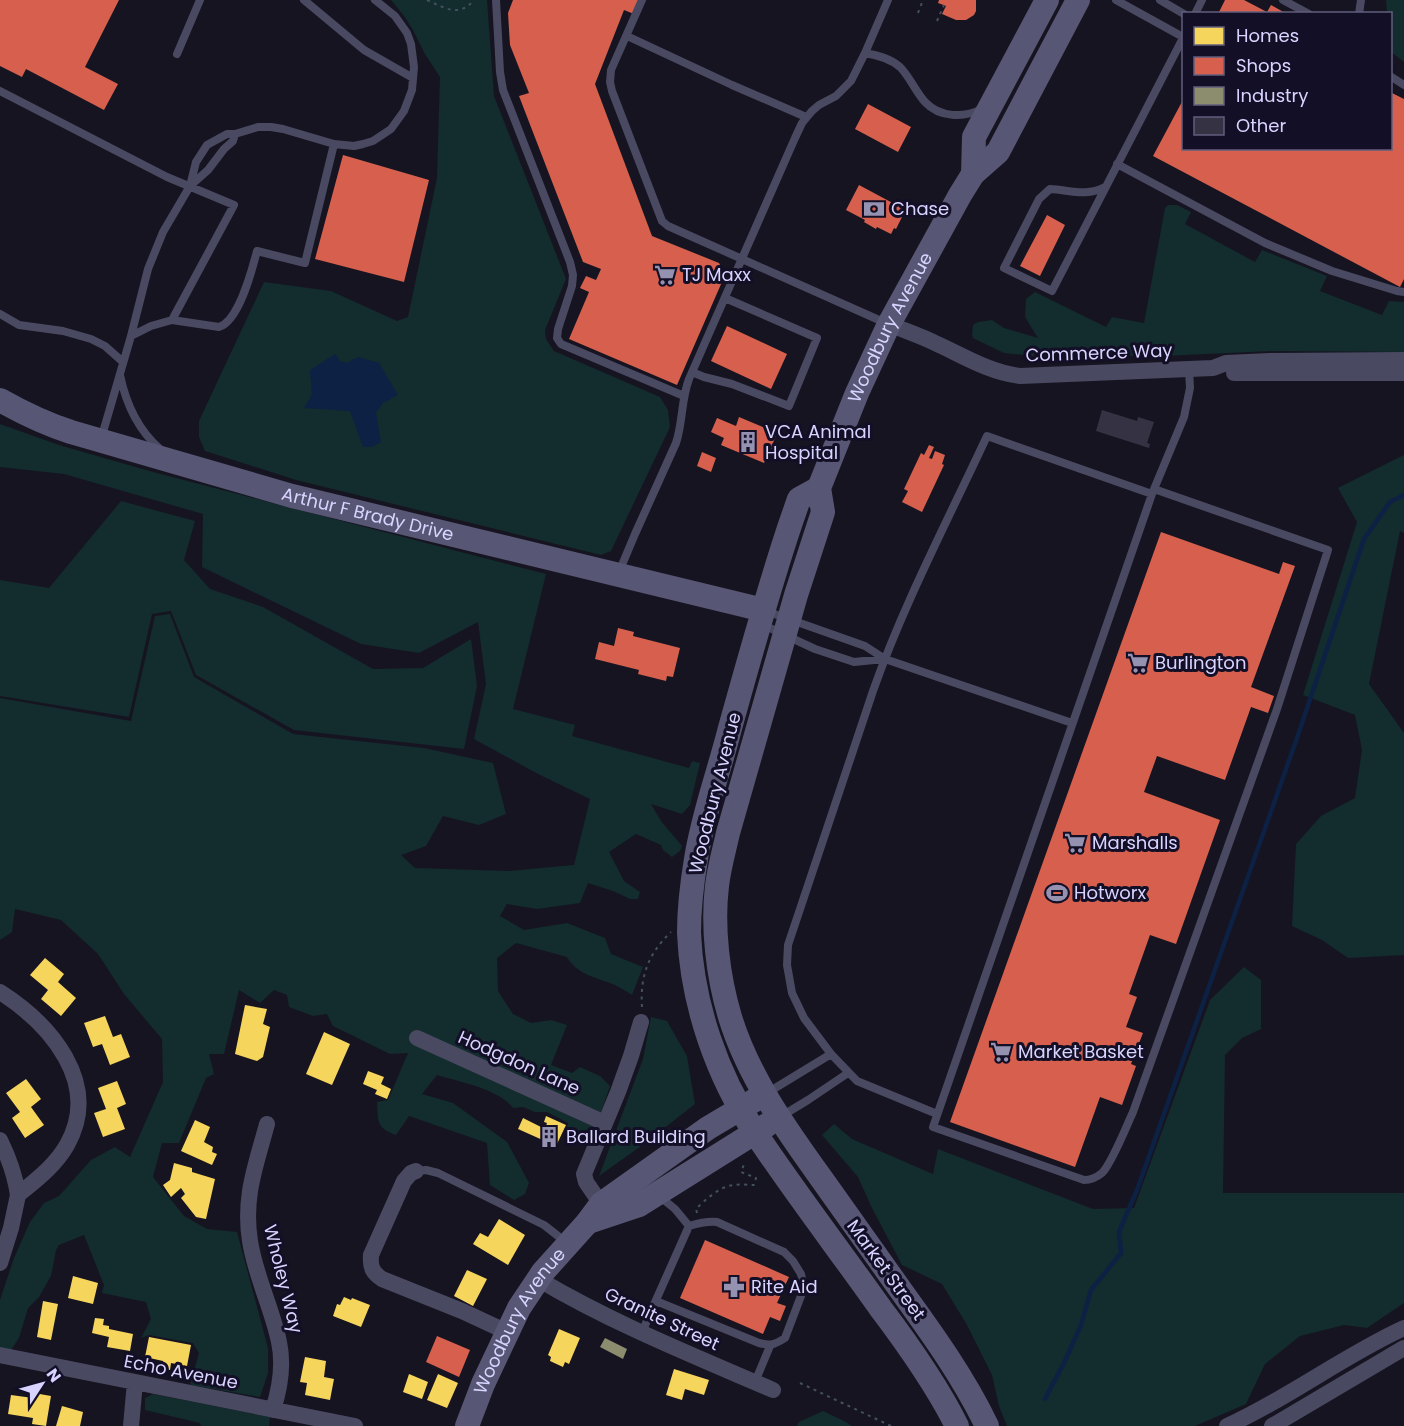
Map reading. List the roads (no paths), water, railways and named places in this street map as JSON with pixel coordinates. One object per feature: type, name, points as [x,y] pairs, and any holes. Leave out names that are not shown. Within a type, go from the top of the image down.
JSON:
[{"type":"main road","name":"Woodbury Avenue","points":[[973,174],[974,137],[1047,0]]},
{"type":"main road","name":"Woodbury Avenue","points":[[594,1214],[639,1205],[780,1118],[745,1055],[730,1016],[717,940],[717,889],[728,833],[787,627],[823,512],[819,488],[857,393],[889,324],[973,174],[998,152],[1078,0]]},
{"type":"main road","name":"Arthur F Brady Drive","points":[[0,400],[45,423],[182,465],[292,496],[741,605],[762,617]]},
{"type":"main road","name":"Woodbury Avenue","points":[[755,1132],[725,1080],[700,1004],[689,933],[690,907],[696,857],[708,805],[780,554],[799,499],[819,488]]},
{"type":"main road","name":"Woodbury Avenue","points":[[466,1426],[519,1308],[538,1279],[567,1243],[594,1214],[708,1128],[766,1094]]},
{"type":"main road","name":"Market Street","points":[[780,1118],[795,1143],[948,1356],[987,1426]]},
{"type":"main road","name":"Market Street","points":[[755,1132],[903,1338],[957,1426]]},
{"type":"street","name":"Commerce Way","points":[[889,324],[931,341],[986,368],[1020,376],[1213,368],[1226,363],[1270,361],[1404,360]]},
{"type":"street","name":"Commerce Way","points":[[1213,368],[1226,373],[1404,373]]},
{"type":"street","points":[[0,992],[34,1017],[53,1038],[72,1072],[78,1097],[78,1111],[68,1144],[48,1169],[18,1195]]},
{"type":"street","points":[[594,1214],[584,1174],[631,1056],[641,1022]]},
{"type":"street","name":"Hodgdon Lane","points":[[417,1038],[605,1123]]},
{"type":"street","name":"Wholey Way","points":[[267,1124],[251,1180],[248,1213],[250,1242],[255,1264],[280,1344],[281,1377],[273,1410]]},
{"type":"street","points":[[0,1140],[11,1164],[18,1195],[0,1263]]},
{"type":"street","points":[[416,1171],[404,1181],[371,1255],[370,1265],[374,1273],[382,1279],[507,1332]]},
{"type":"street","name":"Granite Street","points":[[538,1279],[642,1333],[773,1390]]},
{"type":"street","points":[[1227,1426],[1404,1328]]},
{"type":"street","points":[[1272,1426],[1404,1348]]},
{"type":"street","name":"Echo Avenue","points":[[0,1355],[355,1426]]},
{"type":"street","points":[[131,1426],[135,1382]]},
{"type":"lane","points":[[177,54],[200,0]]},
{"type":"lane","points":[[304,0],[364,50],[413,78]]},
{"type":"lane","points":[[100,440],[148,269],[163,232],[190,186],[196,162],[207,145],[226,134],[271,127],[344,146],[363,144],[373,141],[391,129],[398,121],[409,101],[414,55],[407,33],[395,16],[375,0]]},
{"type":"lane","points":[[496,0],[503,90],[573,275],[557,338],[561,344],[684,396]]},
{"type":"lane","points":[[642,0],[611,70],[610,82],[662,221],[668,226],[742,260],[889,324]]},
{"type":"lane","points":[[617,576],[676,443],[684,396],[692,372],[795,138],[806,117],[819,105],[836,96],[853,77],[888,0]]},
{"type":"lane","points":[[1116,0],[1182,36]]},
{"type":"lane","points":[[1160,0],[1182,13]]},
{"type":"lane","points":[[1283,0],[1305,12]]},
{"type":"lane","points":[[627,36],[806,117]]},
{"type":"lane","points":[[1105,187],[1097,192],[1080,193],[1050,189],[1039,199],[1004,268],[1052,291],[1182,39]]},
{"type":"lane","points":[[865,53],[877,55],[898,65],[925,102],[946,114],[964,116],[991,105]]},
{"type":"lane","points":[[0,91],[167,177],[234,205],[172,320]]},
{"type":"lane","points":[[190,186],[208,170],[233,141],[236,134]]},
{"type":"lane","points":[[131,336],[151,326],[172,320],[219,327],[226,324],[245,292],[257,251],[305,263],[334,144]]},
{"type":"lane","points":[[1115,167],[1265,243],[1332,271],[1404,292]]},
{"type":"lane","points":[[692,372],[732,384],[789,406],[817,338],[725,298]]},
{"type":"lane","points":[[0,314],[19,325],[63,331],[91,339],[102,344],[123,362]]},
{"type":"lane","points":[[937,1114],[857,1081],[831,1054],[804,1018],[792,993],[787,965],[788,945],[885,659],[987,436],[1153,491],[1328,550],[1277,709],[1133,1112],[1107,1167],[1093,1179],[1084,1180],[933,1127],[1153,491],[1184,417],[1190,388],[1189,369]]},
{"type":"lane","points":[[119,374],[123,393],[139,427],[159,448],[182,465]]},
{"type":"lane","points":[[762,617],[787,627],[815,649],[854,662],[885,659]]},
{"type":"lane","points":[[762,617],[787,627],[865,646],[885,659],[1072,723]]},
{"type":"lane","points":[[766,1094],[831,1054]]},
{"type":"lane","points":[[780,1118],[848,1073]]},
{"type":"lane","points":[[416,1171],[426,1170],[438,1173],[544,1225],[567,1243]]},
{"type":"lane","points":[[657,1194],[675,1209],[689,1226]]},
{"type":"lane","points":[[689,1226],[707,1221],[717,1222],[784,1252],[801,1274],[804,1288],[785,1338],[770,1346],[755,1382]]},
{"type":"lane","points":[[642,1333],[689,1226]]},
{"type":"lane","points":[[656,1301],[770,1346]]},
{"type":"water","points":[[335,354],[340,361],[347,363],[358,357],[379,363],[398,395],[383,403],[376,413],[381,442],[372,447],[363,447],[350,411],[304,408],[312,394],[310,370]]},
{"type":"waterway","points":[[1045,1399],[1081,1325],[1091,1290],[1121,1253],[1119,1232],[1137,1190],[1297,738],[1364,539],[1390,502],[1404,495]]},
{"type":"place","name":"Chase","points":[[874,209]]},
{"type":"place","name":"TJ Maxx","points":[[665,275]]},
{"type":"place","name":"VCA Animal Hospital","points":[[748,442]]},
{"type":"place","name":"Burlington","points":[[1138,663]]},
{"type":"place","name":"Marshalls","points":[[1075,843]]},
{"type":"place","name":"Hotworx","points":[[1057,893]]},
{"type":"place","name":"Market Basket","points":[[1001,1052]]},
{"type":"place","name":"Ballard Building","points":[[549,1137]]},
{"type":"place","name":"Rite Aid","points":[[734,1287]]}]
